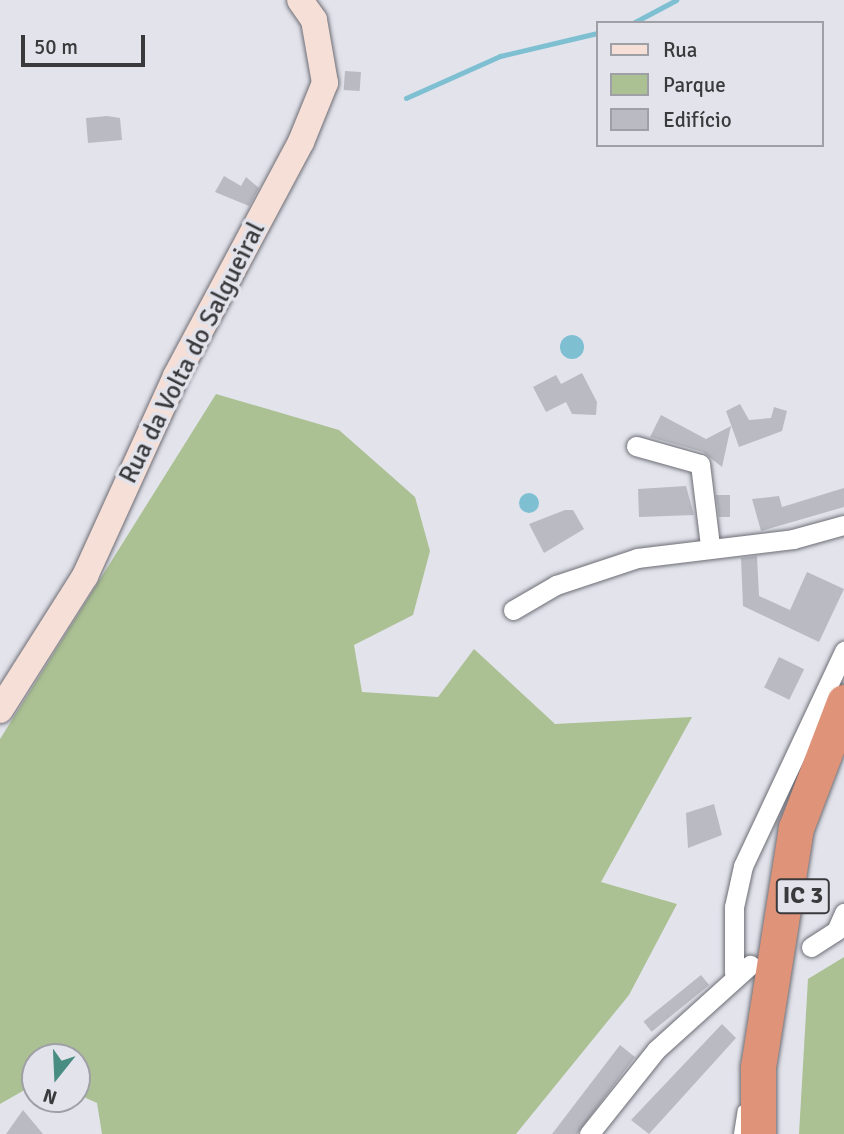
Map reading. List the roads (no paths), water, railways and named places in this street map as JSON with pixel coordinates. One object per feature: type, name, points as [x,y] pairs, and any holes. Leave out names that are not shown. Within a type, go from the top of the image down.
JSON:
[{"type":"highway","name":"IC 3","points":[[758,1134],[758,1082],[796,828],[844,702]]},
{"type":"highway","name":"IC 3","points":[[780,1134],[794,939],[817,832],[844,761]]},
{"type":"main road","name":"Rua da Volta do Salgueiral","points":[[5,702],[85,576],[176,376],[301,142],[325,83],[313,20],[300,0]]},
{"type":"street","points":[[636,446],[700,464],[710,546]]},
{"type":"street","points":[[513,610],[601,569],[710,546],[793,539],[844,526]]},
{"type":"street","points":[[589,1134],[656,1050],[742,969],[734,907],[743,866],[844,651]]},
{"type":"street","points":[[811,947],[836,931],[844,913]]},
{"type":"lane","points":[[739,1134],[758,1082]]},
{"type":"water","points":[[572,335],[580,339],[584,347],[580,355],[572,359],[564,355],[560,347],[564,339]]},
{"type":"water","points":[[525,493],[533,493],[539,503],[533,513],[525,513],[519,507],[519,499]]},
{"type":"waterway","points":[[637,21],[676,0]]},
{"type":"waterway","points":[[406,98],[500,56],[596,33]]}]
